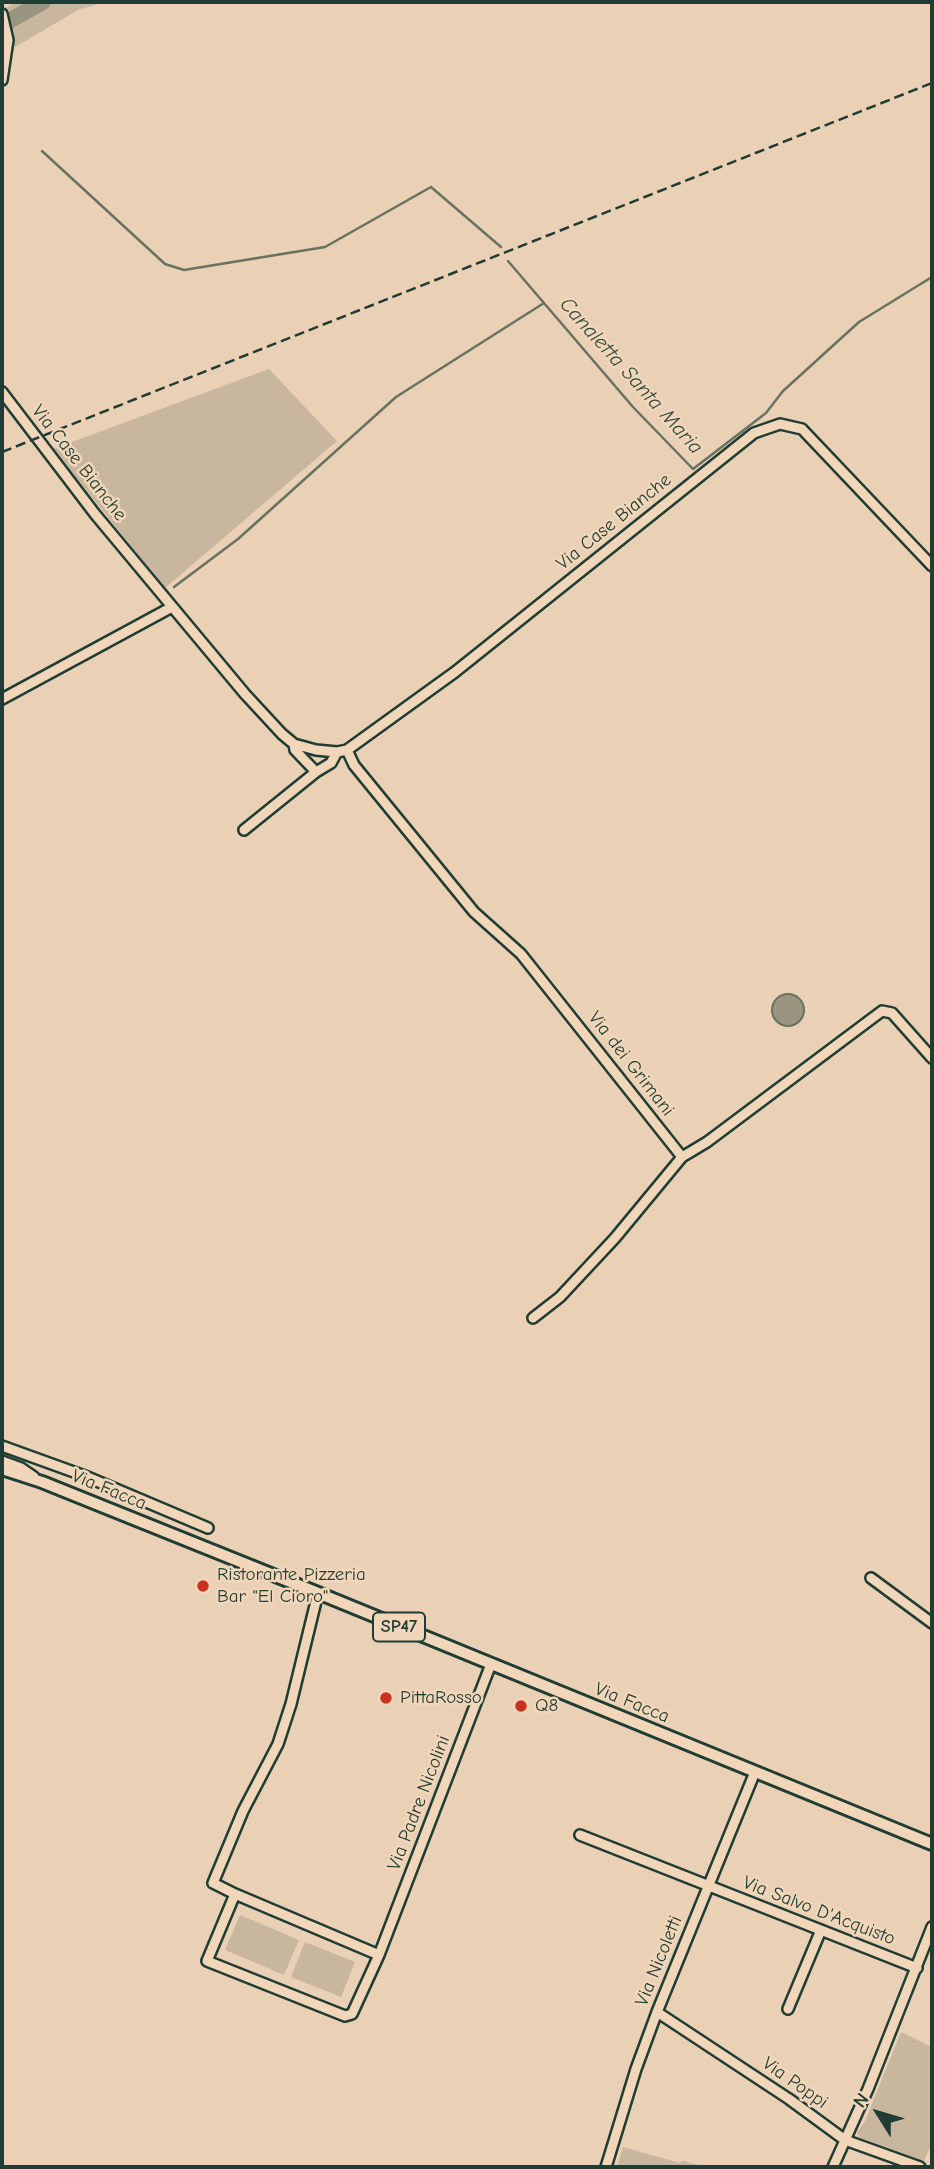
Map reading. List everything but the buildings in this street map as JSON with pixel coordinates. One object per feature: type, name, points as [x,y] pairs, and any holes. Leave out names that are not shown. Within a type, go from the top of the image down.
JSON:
[{"type":"main road","name":"Via Facca","points":[[2,1469],[42,1482],[318,1593],[932,1844]]},
{"type":"street","points":[[2,16],[7,52],[2,80]]},
{"type":"street","name":"Via Case Bianche","points":[[2,392],[172,607],[245,694],[282,734],[295,744],[295,750],[316,772]]},
{"type":"street","name":"Via Case Bianche","points":[[244,830],[316,772],[331,764],[342,751],[455,672],[754,433],[780,424],[802,429],[932,566]]},
{"type":"street","points":[[2,699],[172,607]]},
{"type":"street","points":[[295,744],[342,751]]},
{"type":"street","name":"Via dei Grimani","points":[[342,751],[474,912],[521,954],[682,1157]]},
{"type":"street","points":[[533,1318],[560,1297],[615,1238],[682,1157],[707,1142],[882,1011],[892,1013],[932,1058]]},
{"type":"street","points":[[2,1446],[85,1476],[208,1528]]},
{"type":"street","points":[[2,1461],[21,1468],[42,1482]]},
{"type":"street","points":[[871,1578],[932,1623]]},
{"type":"street","points":[[318,1593],[292,1704],[278,1744],[243,1811],[213,1883],[379,1955]]},
{"type":"street","name":"Via Padre Nicolini","points":[[235,1894],[207,1961],[345,2015],[352,2014],[379,1955],[491,1664]]},
{"type":"street","name":"Via Nicoletti","points":[[606,2167],[636,2069],[657,2012],[755,1772]]},
{"type":"street","name":"Via Salvo D'Acquisto","points":[[580,1835],[917,1968]]},
{"type":"street","points":[[833,2167],[868,2090],[932,1927]]},
{"type":"street","points":[[788,2010],[821,1930]]},
{"type":"street","name":"Via Poppi","points":[[657,2012],[789,2099],[845,2140],[920,2167]]},
{"type":"shaded area","points":[[15,2],[105,2],[78,10],[15,47],[4,9]]},
{"type":"shaded area","points":[[269,369],[337,441],[165,588],[53,449]]},
{"type":"shaded area","points":[[788,994],[799,999],[804,1010],[799,1021],[788,1026],[777,1021],[772,1010],[777,999]]},
{"type":"shaded area","points":[[240,1915],[299,1940],[284,1975],[225,1950]]},
{"type":"shaded area","points":[[305,1942],[355,1962],[341,1997],[291,1977]]},
{"type":"shaded area","points":[[901,2032],[932,2047],[932,2148],[924,2161],[859,2137],[857,2133],[865,2121]]},
{"type":"shaded area","points":[[623,2147],[680,2163],[682,2161],[708,2167],[617,2167]]},
{"type":"waterway","points":[[2,21],[7,22],[43,2]]},
{"type":"waterway","name":"Canaletta Santa Maria","points":[[42,151],[165,264],[184,270],[325,247],[431,187],[501,247]]},
{"type":"waterway","name":"Canaletta Santa Maria","points":[[508,261],[633,407],[693,469],[766,413],[783,391],[859,322],[932,277]]},
{"type":"waterway","points":[[174,587],[238,539],[396,397],[544,303]]},
{"type":"railway","points":[[2,452],[932,83]]},
{"type":"place","name":"Ristorante Pizzeria Bar \"El Cioro\"","points":[[203,1586]]},
{"type":"place","name":"PittaRosso","points":[[386,1698]]},
{"type":"place","name":"Q8","points":[[521,1706]]}]
